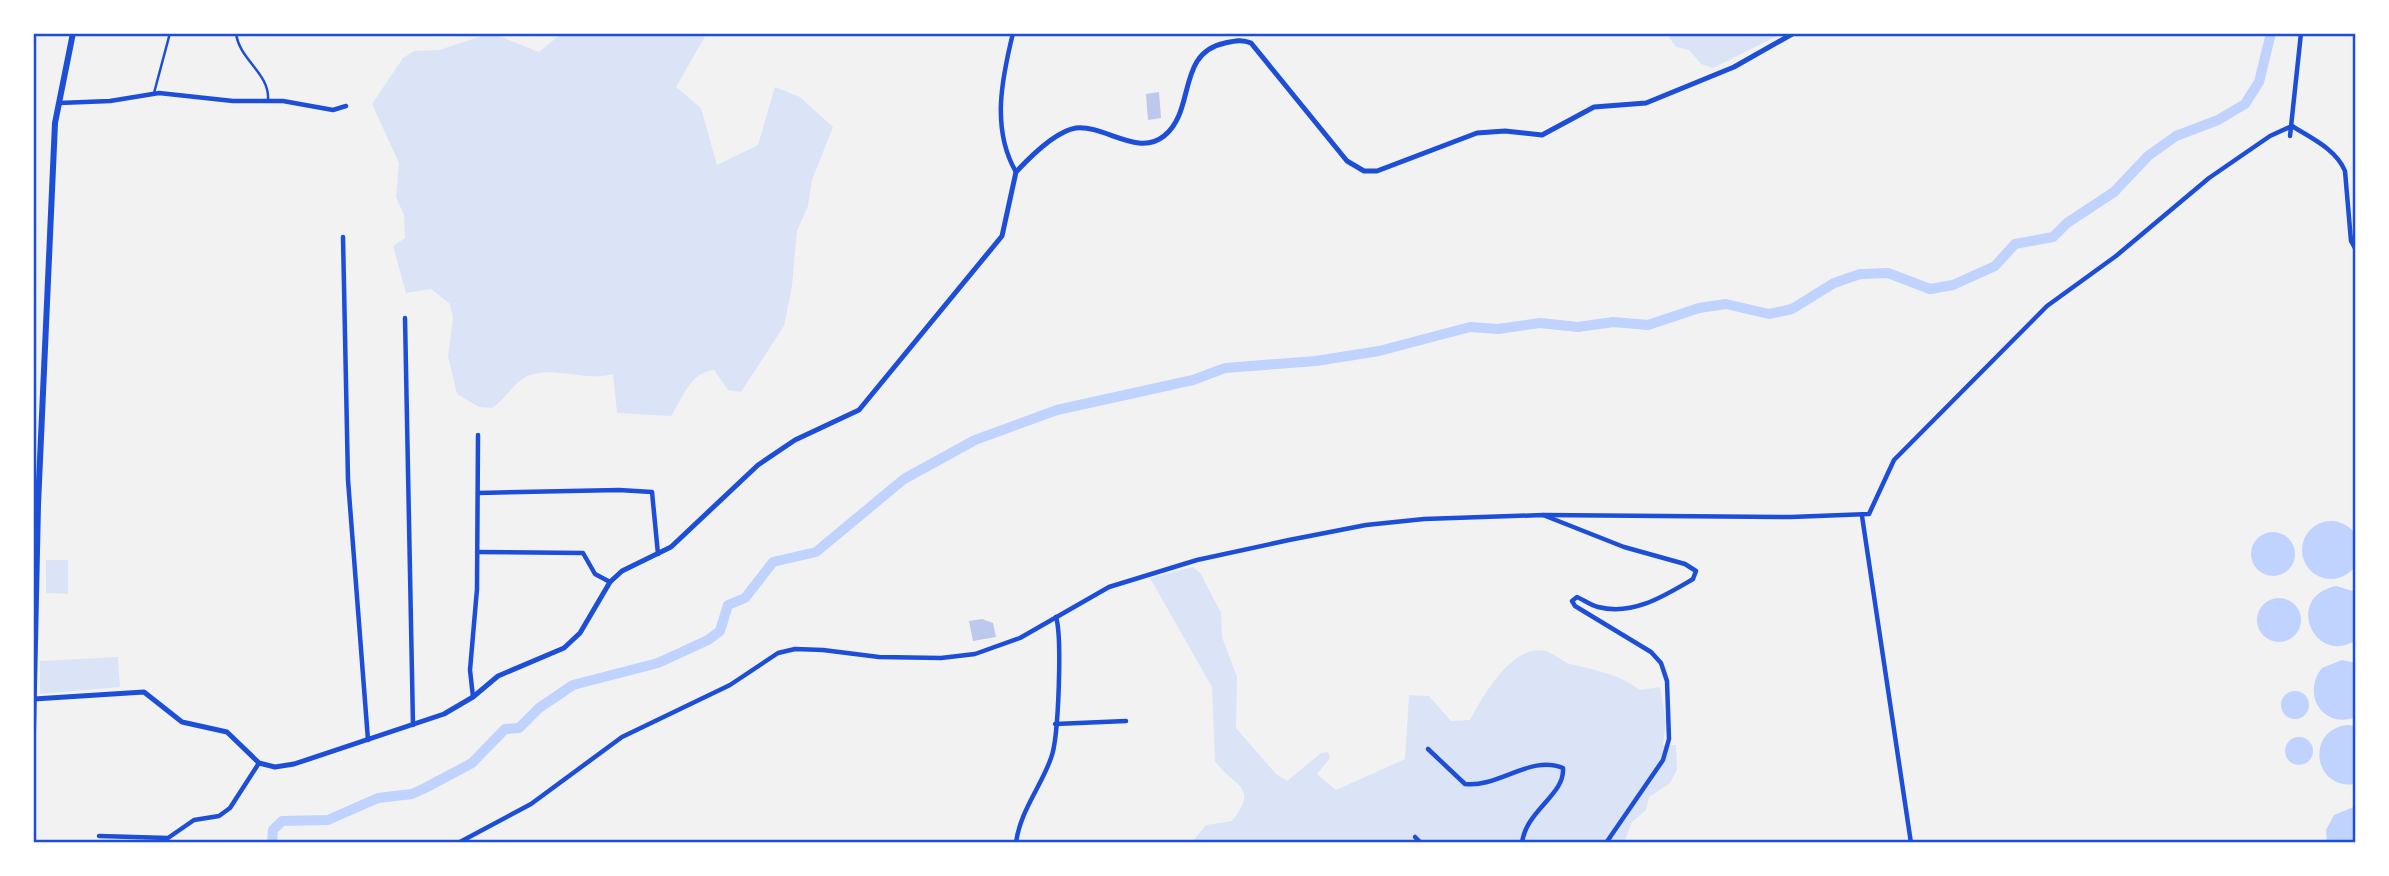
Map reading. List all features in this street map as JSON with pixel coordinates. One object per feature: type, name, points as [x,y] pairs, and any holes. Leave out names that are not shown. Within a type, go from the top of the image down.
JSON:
[{"type":"main road","points":[[33,734],[41,426],[55,123],[73,33]]},
{"type":"street","points":[[34,699],[144,692],[182,722],[228,732],[259,763],[283,766],[444,714],[473,698],[498,676],[572,642],[610,582],[628,566],[659,555],[688,533],[758,466],[795,440],[859,410],[1000,240],[1006,229],[1016,172],[1000,107],[1000,88],[1013,33]]},
{"type":"street","points":[[1016,172],[1065,131],[1076,128],[1095,130],[1138,143],[1150,143],[1164,136],[1177,116],[1198,59],[1211,47],[1229,42],[1246,41],[1257,49],[1347,161],[1364,171],[1377,171],[1389,169],[1476,133],[1505,131],[1542,135],[1594,107],[1646,103],[1734,67],[1794,33]]},
{"type":"street","points":[[2290,136],[2301,33]]},
{"type":"street","points":[[59,103],[110,101],[154,93],[268,100],[332,110],[346,106]]},
{"type":"street","points":[[2292,126],[2328,149],[2342,163],[2351,241],[2356,250]]},
{"type":"street","points":[[458,843],[531,804],[622,737],[730,685],[778,653],[795,649],[880,657],[966,655],[1020,638],[1109,587],[1144,575],[1289,540],[1366,525],[1424,519],[1543,514],[1869,514],[1876,505],[1894,460],[2047,306],[2116,256],[2209,178],[2270,136],[2292,126]]},
{"type":"street","points":[[343,237],[348,480],[368,740]]},
{"type":"street","points":[[405,318],[413,724]]},
{"type":"street","points":[[473,698],[470,670],[477,552],[478,435]]},
{"type":"street","points":[[478,493],[619,490],[652,492],[659,555]]},
{"type":"street","points":[[1543,514],[1624,547],[1685,564],[1696,571],[1693,579],[1654,601],[1639,606],[1616,610],[1595,607],[1577,597],[1572,601],[1575,606],[1651,652],[1661,663],[1667,681],[1669,739],[1663,760],[1606,843]]},
{"type":"street","points":[[1862,516],[1912,843]]},
{"type":"street","points":[[477,552],[583,553],[595,574],[610,582]]},
{"type":"street","points":[[1016,843],[1027,807],[1053,754],[1060,640],[1056,617]]},
{"type":"street","points":[[1055,724],[1126,721]]},
{"type":"street","points":[[1428,749],[1465,784],[1491,782],[1551,764],[1563,768],[1562,781],[1532,815],[1522,843]]},
{"type":"street","points":[[99,836],[168,838],[194,820],[219,816],[230,807],[259,763]]},
{"type":"street","points":[[1415,837],[1421,843]]},
{"type":"lane","points":[[154,93],[170,33]]},
{"type":"lane","points":[[236,33],[240,50],[265,82],[268,100]]},
{"type":"shaded area","points":[[491,33],[539,52],[562,33],[707,33],[676,87],[701,108],[717,165],[758,145],[775,87],[800,97],[833,127],[812,180],[808,206],[797,231],[792,286],[784,326],[741,392],[728,390],[714,370],[706,372],[688,387],[671,416],[617,413],[613,374],[592,376],[551,372],[530,375],[519,381],[492,408],[479,407],[457,394],[448,357],[453,318],[450,304],[431,289],[406,293],[393,246],[405,238],[404,215],[396,197],[399,163],[372,104],[403,58],[414,51],[439,50]]},
{"type":"shaded area","points":[[1666,33],[1783,33],[1713,68],[1701,64],[1689,50],[1676,47]]},
{"type":"shaded area","points":[[46,560],[68,560],[68,594],[46,593]]},
{"type":"shaded area","points":[[1193,567],[1201,574],[1221,613],[1222,637],[1237,677],[1236,728],[1276,774],[1287,781],[1321,753],[1328,752],[1330,758],[1317,774],[1336,790],[1405,759],[1409,695],[1429,696],[1451,721],[1470,720],[1491,686],[1510,663],[1534,651],[1546,651],[1570,664],[1615,676],[1640,690],[1660,687],[1666,721],[1663,745],[1676,745],[1677,770],[1670,783],[1649,797],[1646,810],[1632,822],[1625,840],[1637,843],[1191,843],[1206,825],[1232,821],[1244,800],[1241,788],[1215,761],[1212,687],[1150,578]]},
{"type":"shaded area","points":[[118,657],[120,687],[40,694],[40,661]]},
{"type":"water","points":[[2331,521],[2342,523],[2355,534],[2360,550],[2358,561],[2347,574],[2331,579],[2320,577],[2307,566],[2302,550],[2304,539],[2315,526]]},
{"type":"water","points":[[2273,532],[2282,533],[2289,538],[2294,545],[2294,563],[2289,570],[2282,575],[2273,576],[2264,575],[2257,570],[2252,563],[2251,554],[2252,545],[2257,538],[2264,533]]},
{"type":"water","points":[[2336,586],[2356,592],[2356,640],[2341,646],[2328,644],[2318,638],[2308,615],[2311,603],[2320,593]]},
{"type":"water","points":[[2279,598],[2288,599],[2295,604],[2300,611],[2300,629],[2295,636],[2288,641],[2279,642],[2270,641],[2263,636],[2258,629],[2257,620],[2258,611],[2263,604],[2270,599]]},
{"type":"water","points":[[2342,660],[2356,663],[2356,717],[2344,720],[2325,714],[2315,698],[2314,688],[2322,668]]},
{"type":"water","points":[[2295,691],[2305,695],[2309,705],[2305,715],[2295,719],[2285,715],[2281,705],[2285,695]]},
{"type":"water","points":[[2347,725],[2356,726],[2356,784],[2342,784],[2331,778],[2323,770],[2320,759],[2320,748],[2325,737],[2334,729]]},
{"type":"water","points":[[2299,737],[2309,741],[2313,751],[2309,761],[2299,765],[2289,761],[2285,751],[2289,741]]},
{"type":"water","points":[[2356,806],[2356,843],[2327,843],[2326,830],[2334,815]]},
{"type":"building","points":[[1159,92],[1161,118],[1148,120],[1146,94]]},
{"type":"building","points":[[982,619],[993,623],[996,637],[973,641],[969,621]]},
{"type":"waterway","points":[[272,843],[273,830],[282,821],[328,820],[378,798],[412,794],[425,788],[472,763],[505,729],[519,728],[539,708],[573,685],[658,663],[708,640],[720,631],[728,605],[745,598],[773,562],[816,552],[904,479],[975,440],[1057,410],[1193,380],[1225,368],[1316,361],[1379,351],[1470,327],[1498,329],[1540,323],[1578,327],[1613,322],[1648,325],[1699,308],[1726,304],[1769,314],[1792,309],[1834,283],[1860,274],[1888,273],[1930,289],[1953,285],[1995,266],[2015,244],[2053,237],[2067,223],[2114,192],[2148,156],[2176,136],[2218,120],[2245,104],[2259,82],[2271,33]]}]
